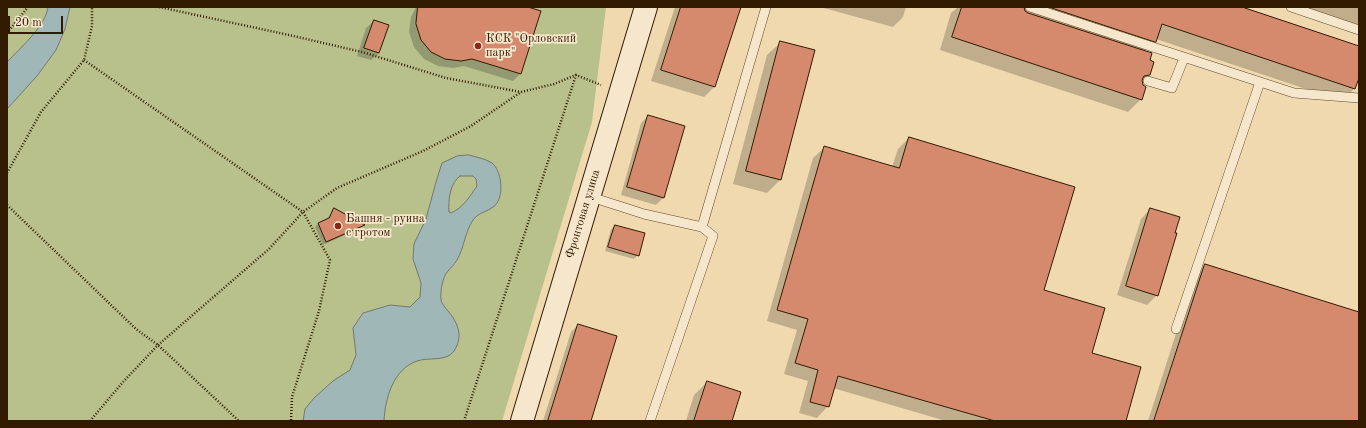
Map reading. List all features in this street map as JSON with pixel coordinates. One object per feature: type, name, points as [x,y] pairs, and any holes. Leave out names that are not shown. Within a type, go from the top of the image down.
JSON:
[{"type":"main road","name":"Фронтовая улица","points":[[522,421],[588,196],[646,7]]},
{"type":"lane","points":[[702,226],[766,7]]},
{"type":"lane","points":[[1030,7],[1294,94],[1359,98]]},
{"type":"lane","points":[[1291,7],[1359,30]]},
{"type":"lane","points":[[1148,81],[1172,88],[1184,58]]},
{"type":"lane","points":[[1176,329],[1260,82]]},
{"type":"lane","points":[[588,196],[644,214],[702,226],[713,236],[650,421]]},
{"type":"path","points":[[7,33],[28,7]]},
{"type":"path","points":[[7,173],[41,112],[84,60],[92,26],[92,7]]},
{"type":"path","points":[[159,7],[362,52],[446,78],[521,92]]},
{"type":"path","points":[[84,60],[303,212],[330,260],[319,311],[292,397],[291,421]]},
{"type":"path","points":[[464,421],[576,75]]},
{"type":"path","points":[[90,421],[123,382],[158,345],[269,249],[303,212],[338,188],[423,151],[471,126],[521,92],[554,84],[576,75],[620,92]]},
{"type":"path","points":[[7,205],[136,329],[158,345],[239,421]]},
{"type":"green space","points":[[7,7],[48,7],[43,22],[38,29],[7,62]]},
{"type":"green space","points":[[70,7],[606,7],[592,122],[502,421],[7,421],[7,109],[37,76],[56,50],[65,29]]},
{"type":"water","points":[[48,7],[70,7],[65,29],[56,50],[37,76],[7,109],[7,62],[38,29],[43,22]]},
{"type":"water","points":[[469,155],[492,163],[498,171],[501,188],[499,199],[495,206],[478,215],[473,220],[457,260],[446,273],[443,280],[441,301],[455,322],[459,331],[457,346],[447,357],[417,361],[402,371],[396,378],[389,394],[386,403],[384,421],[303,421],[305,409],[314,398],[333,381],[350,370],[356,355],[353,328],[363,313],[390,305],[410,307],[420,297],[421,283],[413,259],[414,244],[426,219],[442,163],[457,156]],"holes":[[[460,176],[473,176],[476,179],[477,186],[463,205],[455,211],[451,213],[449,212],[449,197],[454,183]]]},
{"type":"building","name":"КСК \"Орловский парк\"","points":[[418,7],[528,7],[541,11],[521,74],[472,59],[461,61],[445,59],[431,52],[421,40],[416,24]]},
{"type":"building","points":[[681,7],[741,7],[715,87],[661,70]]},
{"type":"building","points":[[962,7],[1024,7],[1025,11],[1028,13],[1152,53],[1150,60],[1154,62],[1150,75],[1144,76],[1142,80],[1143,85],[1146,87],[1142,100],[952,37]]},
{"type":"building","points":[[1049,7],[1242,7],[1359,46],[1359,78],[1355,89],[1162,24],[1156,42]]},
{"type":"building","points":[[374,20],[389,25],[379,53],[364,48]]},
{"type":"building","points":[[780,41],[815,50],[781,180],[746,171]]},
{"type":"building","points":[[648,115],[685,126],[664,198],[627,187]]},
{"type":"building","points":[[909,137],[1075,187],[1044,290],[1105,308],[1092,353],[1141,367],[1126,421],[995,421],[838,376],[829,407],[810,402],[818,370],[795,363],[808,319],[777,310],[824,146],[899,168]]},
{"type":"building","name":"Башня - руина с гротом","points":[[334,208],[365,225],[326,242],[318,223],[329,218]]},
{"type":"building","points":[[1150,208],[1180,217],[1175,233],[1177,233],[1158,296],[1126,286]]},
{"type":"building","points":[[615,225],[645,233],[639,256],[608,247]]},
{"type":"building","points":[[1205,264],[1359,312],[1359,421],[1154,421]]},
{"type":"building","points":[[578,324],[617,336],[591,421],[548,421]]},
{"type":"building","points":[[707,381],[741,392],[732,421],[694,421]]},
{"type":"place","name":"КСК \"Орловский парк\"","points":[[478,46]]},
{"type":"place","name":"Башня - руина с гротом","points":[[338,226]]}]
